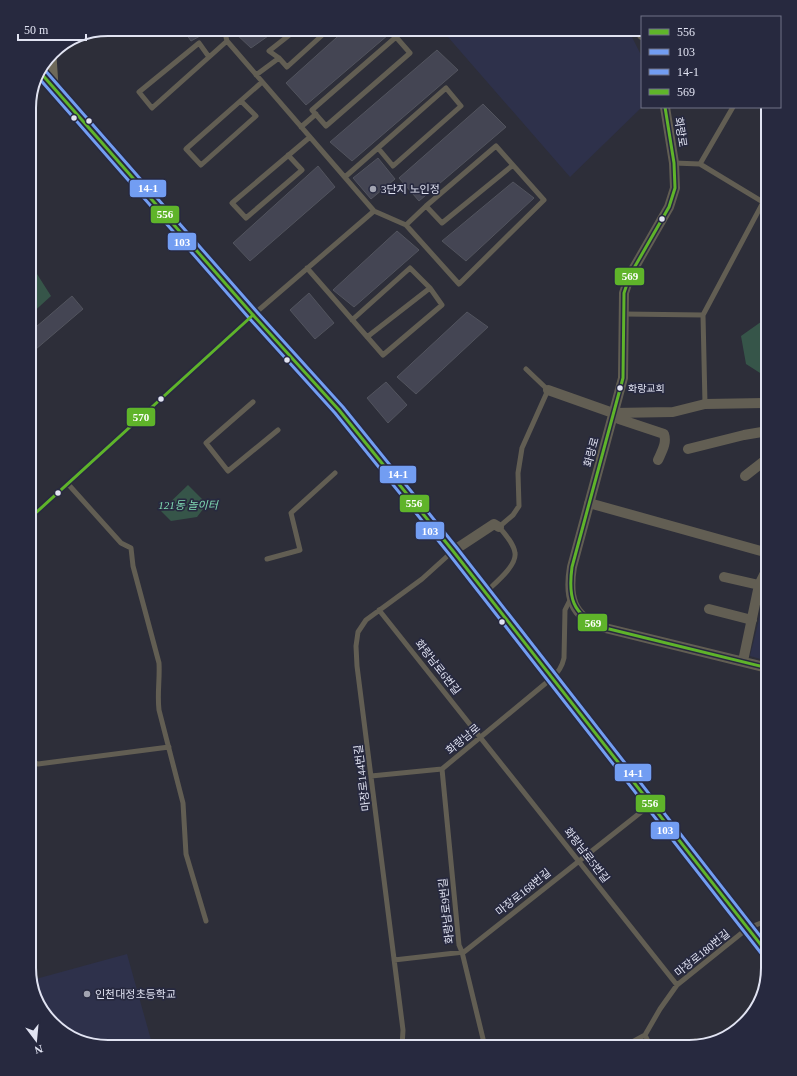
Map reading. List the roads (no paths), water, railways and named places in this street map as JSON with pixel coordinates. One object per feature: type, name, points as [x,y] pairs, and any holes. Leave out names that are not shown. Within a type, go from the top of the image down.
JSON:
[{"type":"main road","points":[[51,65],[52,86]]},
{"type":"main road","points":[[43,76],[253,315],[339,410],[453,551],[761,945]]},
{"type":"street","name":"화랑로","points":[[665,108],[674,163],[675,188],[669,207],[630,275],[624,293],[623,378],[572,567],[570,579],[571,597],[579,615],[588,622],[601,627],[761,666]]},
{"type":"street","points":[[548,390],[613,413],[673,412],[705,404],[761,403]]},
{"type":"street","points":[[613,413],[619,419],[664,434],[666,439],[665,446],[658,460]]},
{"type":"street","points":[[688,449],[761,433]]},
{"type":"street","points":[[745,476],[761,463]]},
{"type":"street","points":[[590,502],[761,550]]},
{"type":"street","points":[[453,551],[494,524],[499,527]]},
{"type":"street","points":[[724,577],[759,585]]},
{"type":"street","points":[[743,661],[761,581]]},
{"type":"street","points":[[709,609],[752,620]]},
{"type":"lane","points":[[226,36],[227,41],[374,210],[406,225],[459,284],[544,200],[496,146],[406,225]]},
{"type":"lane","points":[[288,36],[269,51],[279,58],[287,68],[321,36]]},
{"type":"lane","points":[[396,37],[410,53],[326,126],[316,114],[312,110],[396,37]]},
{"type":"lane","points":[[209,57],[199,43],[139,92],[152,108],[227,41]]},
{"type":"lane","points":[[256,75],[279,58]]},
{"type":"lane","points":[[240,101],[256,116],[201,165],[186,149],[240,101],[262,82]]},
{"type":"lane","points":[[345,177],[446,88],[460,106],[393,166],[378,148]]},
{"type":"lane","points":[[700,164],[732,108]]},
{"type":"lane","points":[[301,127],[316,114]]},
{"type":"lane","points":[[288,155],[302,170],[246,218],[232,203],[288,155],[310,137]]},
{"type":"lane","points":[[674,163],[700,164],[761,201]]},
{"type":"lane","points":[[426,206],[442,223],[513,165]]},
{"type":"lane","points":[[705,404],[703,315],[761,206]]},
{"type":"lane","points":[[36,513],[253,315],[374,210]]},
{"type":"lane","points":[[306,268],[367,337],[383,355],[442,305],[430,288],[410,268],[352,320]]},
{"type":"lane","points":[[367,337],[430,288]]},
{"type":"lane","points":[[624,314],[703,315]]},
{"type":"lane","points":[[485,593],[506,572],[513,562],[516,554],[510,541],[499,527],[519,506],[518,473],[522,448],[548,390],[526,369]]},
{"type":"lane","points":[[253,402],[206,443],[228,471],[278,430]]},
{"type":"lane","points":[[267,559],[300,550],[291,512],[335,473]]},
{"type":"lane","points":[[68,484],[121,543],[131,548],[132,566],[159,663],[160,673],[158,710],[183,803],[186,854],[206,921]]},
{"type":"lane","name":"마장로144번길","points":[[402,1040],[403,1030],[357,666],[356,646],[358,632],[366,620],[422,579],[453,551]]},
{"type":"lane","name":"화랑남로","points":[[371,776],[442,769],[558,673],[564,658],[565,610],[571,597]]},
{"type":"lane","name":"화랑남로6번길","points":[[379,610],[480,737]]},
{"type":"lane","name":"화랑남로5번길","points":[[480,737],[677,985]]},
{"type":"lane","points":[[36,763],[169,747]]},
{"type":"lane","name":"화랑남로9번길","points":[[442,769],[459,945],[483,1040]]},
{"type":"lane","name":"마장로168번길","points":[[394,960],[464,952],[651,804]]},
{"type":"lane","name":"마장로180번길","points":[[645,1036],[660,1009],[677,985],[748,928],[761,924]]},
{"type":"lane","points":[[637,1040],[645,1036],[647,1040]]},
{"type":"place","name":"3단지 노인정","points":[[373,189]]},
{"type":"place","name":"화랑교회","points":[[620,388]]},
{"type":"place","name":"인천대정초등학교","points":[[87,994]]},
{"type":"park label","name":"121동 놀이터","points":[[188,505]]}]
